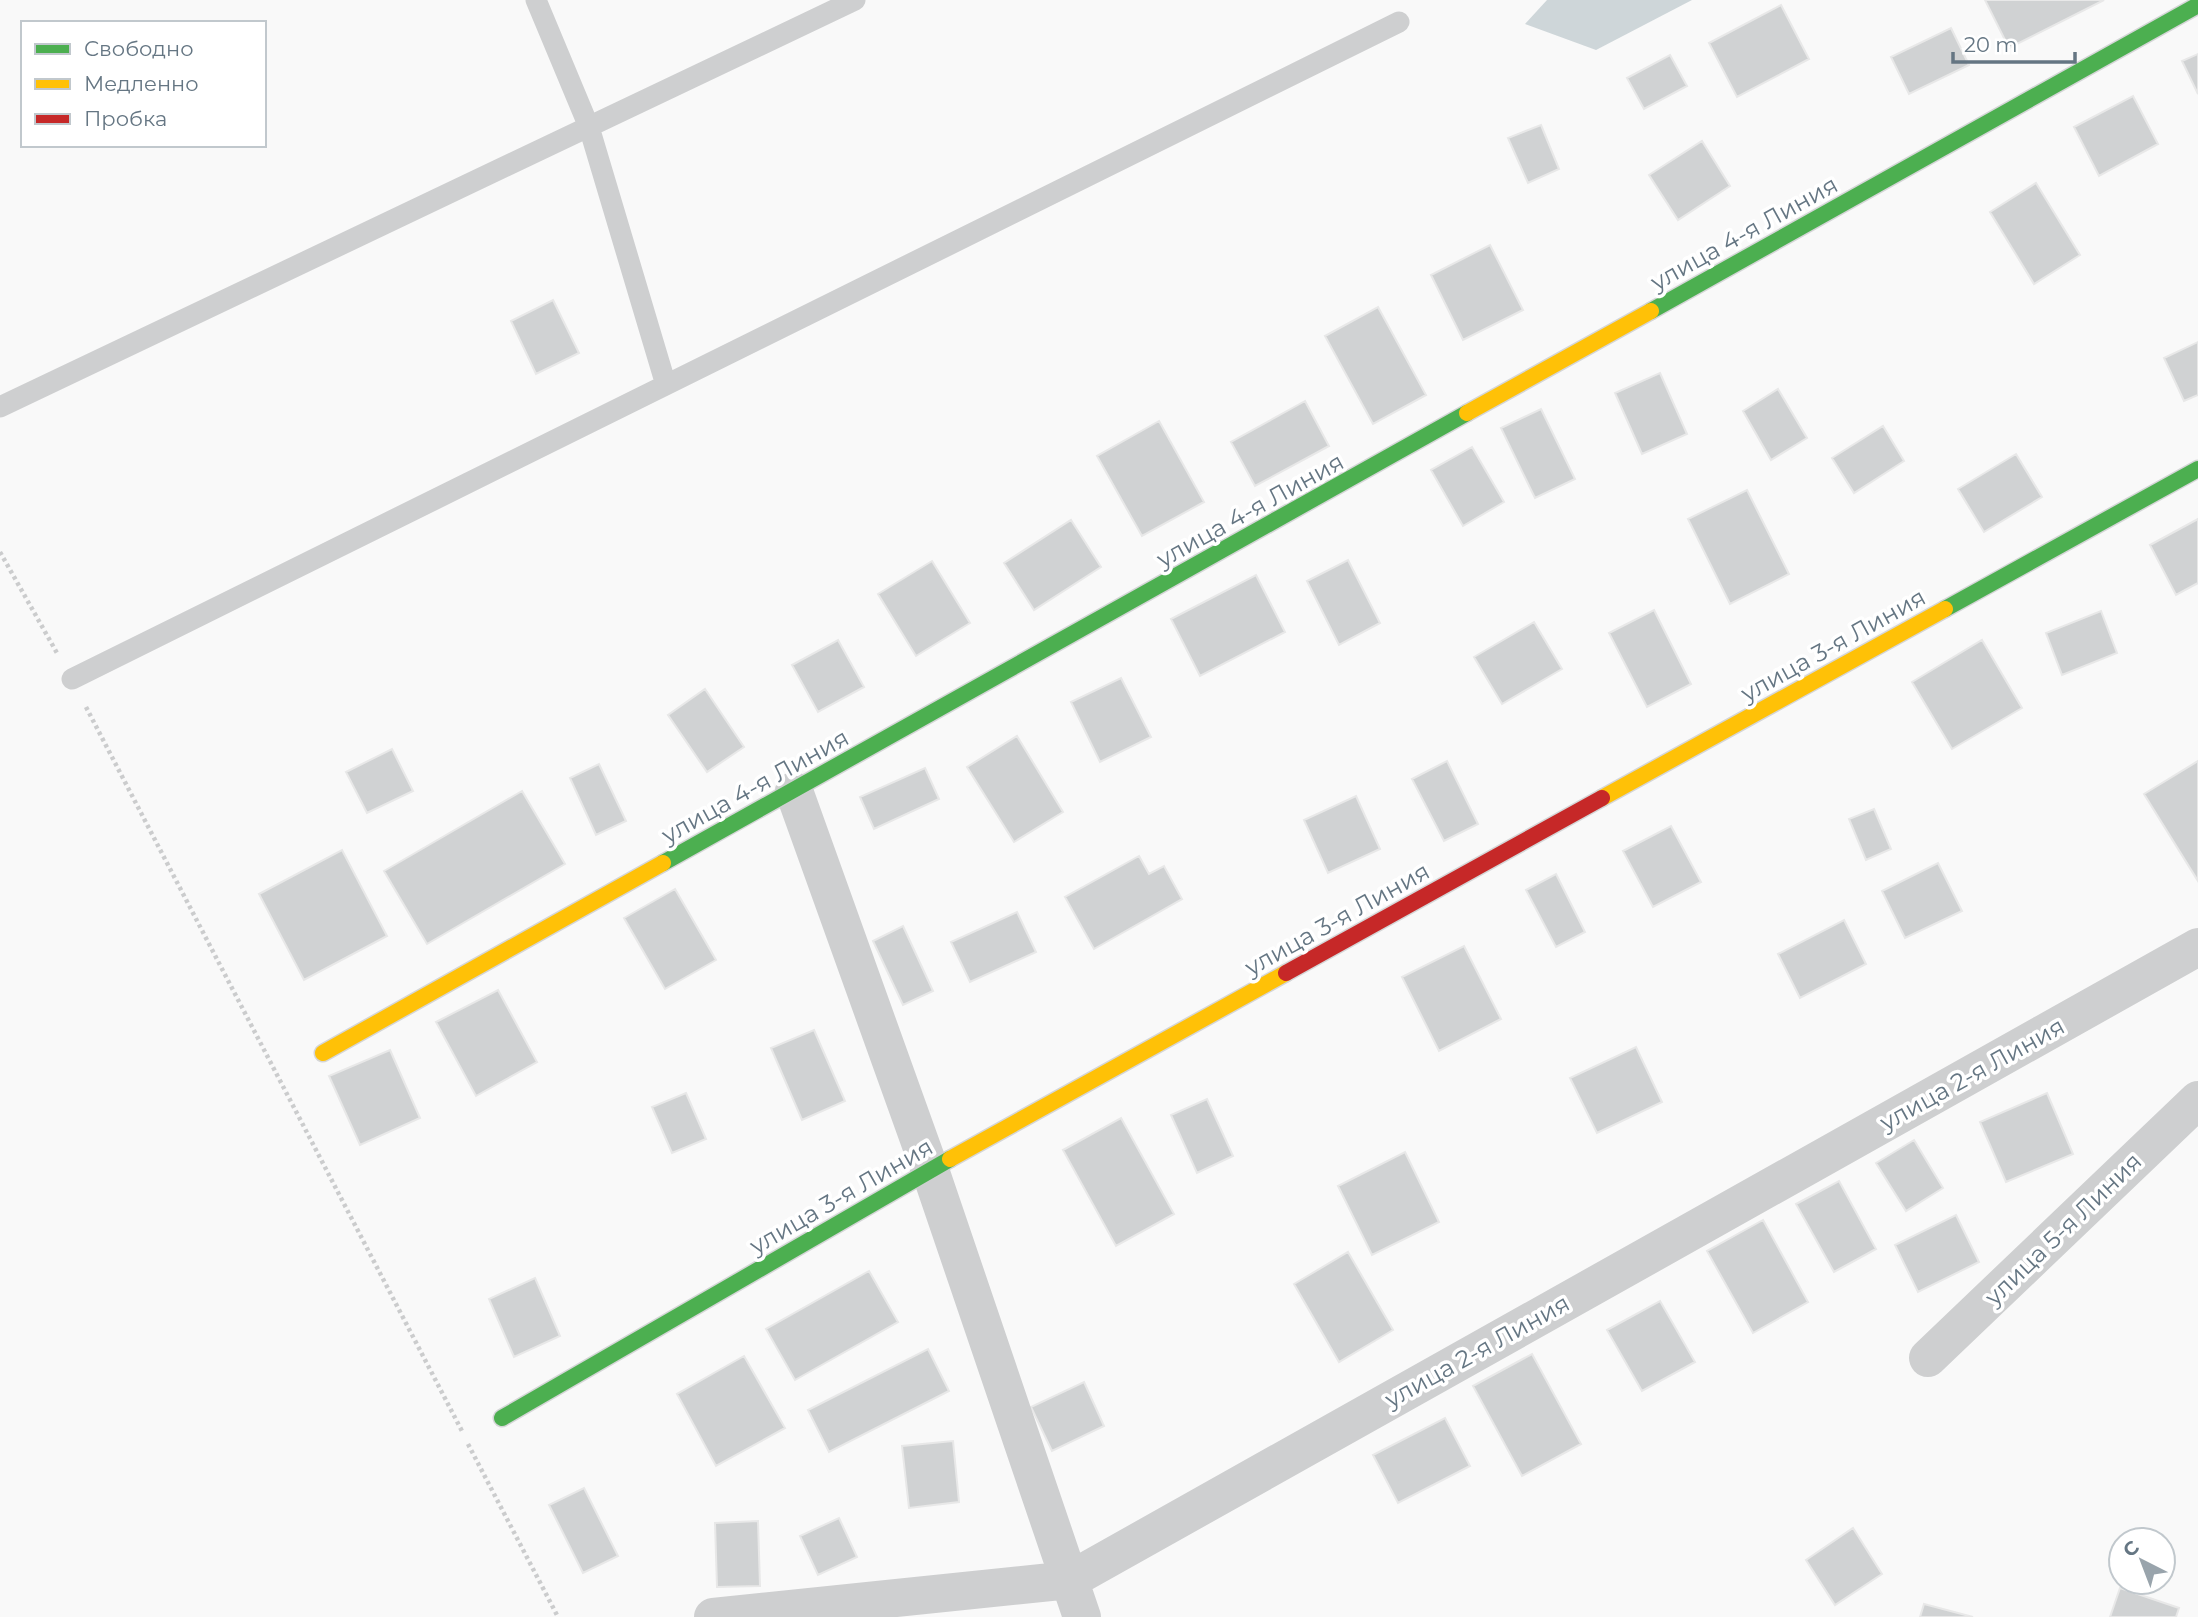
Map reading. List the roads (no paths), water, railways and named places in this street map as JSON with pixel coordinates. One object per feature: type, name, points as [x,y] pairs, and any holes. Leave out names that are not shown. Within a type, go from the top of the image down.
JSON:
[{"type":"street","name":"улица 4-я Линия","points":[[323,1053],[2198,5]]},
{"type":"street","name":"улица 3-я Линия","points":[[502,1418],[930,1170],[2198,469]]},
{"type":"street","points":[[794,791],[930,1170],[1082,1617]]},
{"type":"street","name":"улица 2-я Линия","points":[[713,1617],[1070,1580],[2198,947]]},
{"type":"street","name":"улица 5-я Линия","points":[[1928,1358],[2198,1100]]},
{"type":"lane","points":[[536,0],[589,127],[666,385]]},
{"type":"lane","points":[[0,407],[855,0]]},
{"type":"lane","points":[[72,679],[1399,23]]}]
